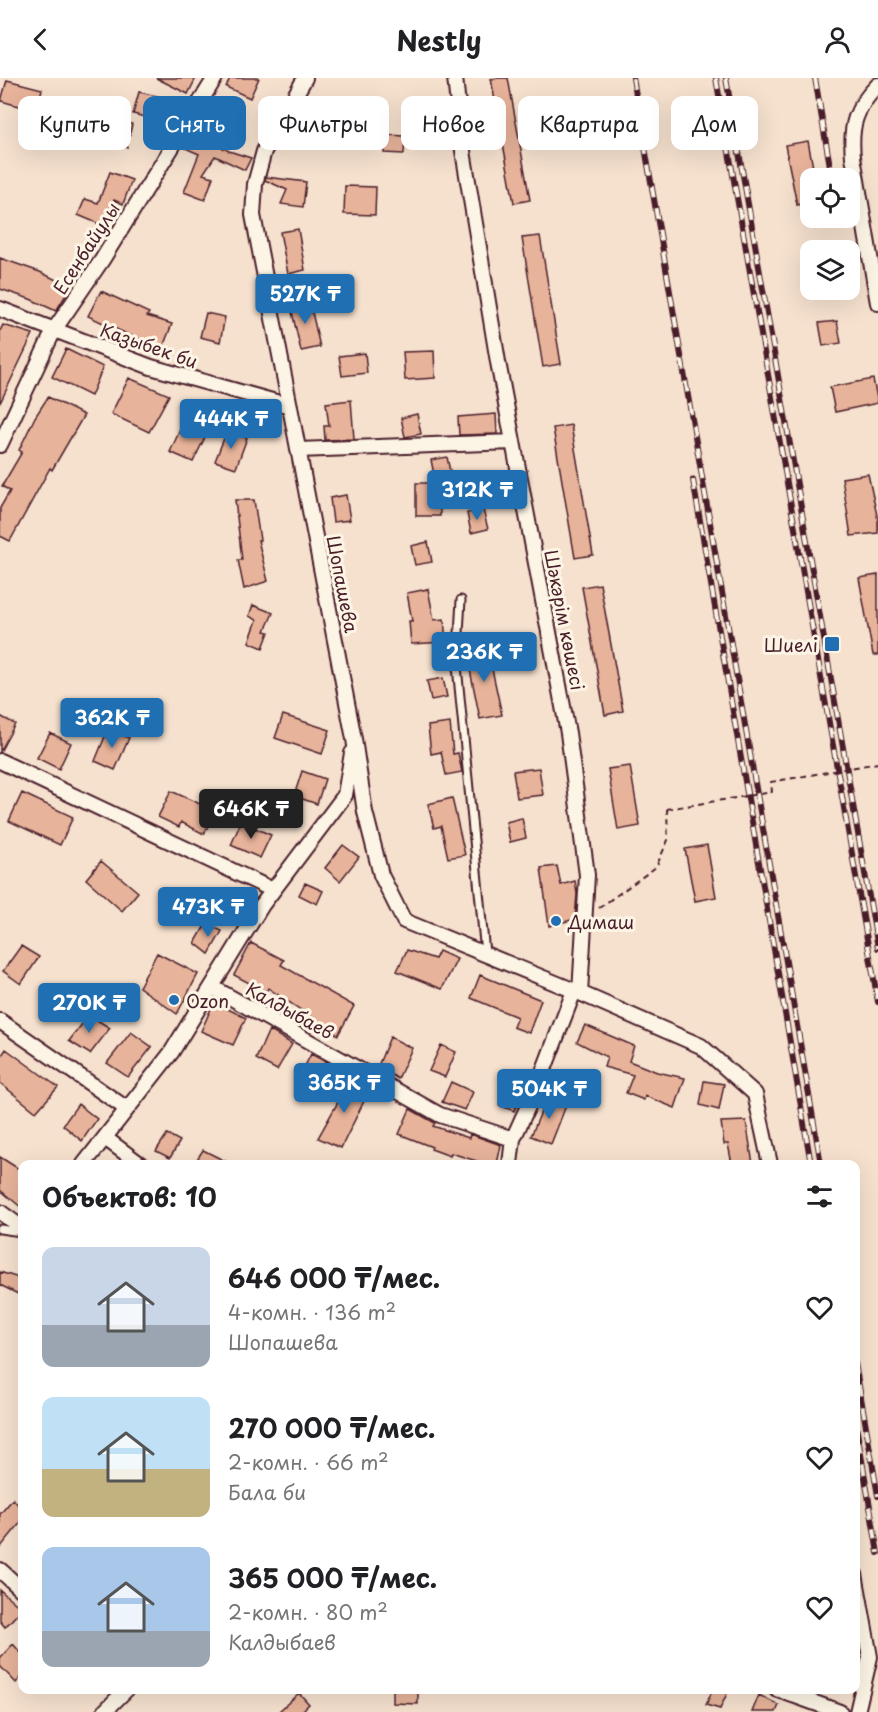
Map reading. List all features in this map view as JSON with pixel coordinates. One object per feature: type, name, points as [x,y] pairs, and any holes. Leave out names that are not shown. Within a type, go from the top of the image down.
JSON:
[{"type":"street","name":"Есенбайулы","points":[[0,445],[54,330],[102,260],[215,78]]},
{"type":"street","name":"Шопашева","points":[[304,78],[264,151],[255,184],[253,215],[354,739],[365,812],[381,876],[404,921],[485,953],[701,1046],[755,1094],[769,1160]]},
{"type":"street","name":"Шәкәрім көшесі","points":[[455,78],[463,151],[513,442],[568,733],[587,875],[577,992],[513,1138],[510,1160]]},
{"type":"street","points":[[878,85],[856,112],[851,136],[878,303]]},
{"type":"street","name":"Казыбек би","points":[[0,309],[152,368],[290,406]]},
{"type":"street","points":[[298,450],[513,442]]},
{"type":"street","points":[[87,1160],[171,1053],[273,890],[345,795],[354,739]]},
{"type":"street","points":[[0,761],[273,890]]},
{"type":"street","name":"Калдыбаев","points":[[212,987],[440,1115],[513,1138]]},
{"type":"street","points":[[0,1020],[127,1109]]},
{"type":"street","points":[[105,1138],[135,1160]]},
{"type":"street","points":[[0,1212],[18,1227]]},
{"type":"street","points":[[0,1570],[18,1586]]},
{"type":"street","points":[[857,1712],[870,1657],[860,1602]]},
{"type":"street","points":[[104,1712],[122,1694]]},
{"type":"street","points":[[790,1694],[840,1712]]},
{"type":"lane","points":[[461,600],[457,666],[485,953]]},
{"type":"lane","points":[[0,1229],[18,1230]]},
{"type":"path","points":[[585,918],[656,867],[668,840],[667,809],[772,792],[771,782],[878,763]]},
{"type":"building","points":[[156,78],[196,78],[188,94]]},
{"type":"building","points":[[230,78],[259,78],[250,98],[226,87]]},
{"type":"building","points":[[508,78],[518,133],[518,150],[521,150],[530,200],[514,203],[504,150],[506,150],[506,96],[494,96],[491,79]]},
{"type":"building","points":[[7,80],[42,89],[40,96],[18,96],[18,106],[1,101]]},
{"type":"building","points":[[139,92],[157,96],[143,96],[143,116],[133,114]]},
{"type":"building","points":[[389,135],[401,136],[401,150],[404,150],[404,154],[384,153],[384,150],[389,150]]},
{"type":"building","points":[[808,141],[813,168],[800,168],[800,204],[797,205],[785,145]]},
{"type":"building","points":[[190,150],[227,150],[251,158],[245,170],[215,156],[203,174],[213,177],[205,200],[184,192],[199,154]]},
{"type":"building","points":[[110,172],[132,180],[123,204],[114,200],[104,226],[78,215],[85,199],[98,203]]},
{"type":"building","points":[[266,177],[306,182],[303,207],[281,204],[287,190],[265,180]]},
{"type":"building","points":[[345,186],[376,187],[375,215],[344,214]]},
{"type":"building","points":[[298,229],[305,270],[288,274],[280,232]]},
{"type":"building","points":[[540,236],[561,364],[543,367],[522,238]]},
{"type":"building","points":[[0,258],[40,272],[71,287],[56,311],[0,289]]},
{"type":"building","points":[[101,291],[149,313],[147,316],[172,324],[161,352],[140,346],[142,341],[88,316]]},
{"type":"building","points":[[309,299],[320,347],[301,351],[290,303]]},
{"type":"building","points":[[206,313],[225,317],[220,342],[200,337]]},
{"type":"building","points":[[837,321],[841,343],[823,346],[819,323]]},
{"type":"building","points":[[3,325],[33,334],[0,403],[0,331]]},
{"type":"building","points":[[66,349],[103,367],[91,396],[52,377]]},
{"type":"building","points":[[434,351],[435,378],[405,380],[403,352]]},
{"type":"building","points":[[365,353],[367,373],[342,376],[339,356]]},
{"type":"building","points":[[129,378],[169,395],[149,432],[111,414]]},
{"type":"building","points":[[873,379],[878,403],[835,412],[830,387]]},
{"type":"building","points":[[48,397],[84,415],[52,470],[50,468],[10,541],[0,536],[0,508],[10,491],[2,486],[22,452],[19,450],[35,417]]},
{"type":"building","points":[[351,400],[354,439],[325,440],[324,426],[329,426],[326,403]]},
{"type":"building","points":[[417,414],[421,434],[405,437],[401,418]]},
{"type":"building","points":[[496,414],[497,434],[459,435],[458,417]]},
{"type":"building","points":[[184,421],[207,433],[193,462],[170,452]]},
{"type":"building","points":[[571,425],[593,555],[575,558],[553,428]]},
{"type":"building","points":[[227,431],[247,438],[236,468],[215,461]]},
{"type":"building","points":[[447,457],[451,476],[435,479],[431,460]]},
{"type":"building","points":[[868,474],[878,520],[878,533],[851,536],[842,478]]},
{"type":"building","points":[[416,483],[440,483],[440,516],[416,516]]},
{"type":"building","points":[[346,495],[350,520],[333,522],[330,498]]},
{"type":"building","points":[[235,500],[254,500],[260,540],[258,540],[268,581],[244,589],[238,560],[242,560]]},
{"type":"building","points":[[483,510],[488,529],[471,533],[467,513]]},
{"type":"building","points":[[428,542],[432,562],[415,565],[411,546]]},
{"type":"building","name":"Шиелі","points":[[878,575],[878,655],[873,655],[859,578]]},
{"type":"building","points":[[600,584],[623,711],[605,715],[582,587]]},
{"type":"building","points":[[428,589],[434,620],[444,619],[446,642],[411,644],[409,621],[412,621],[407,593]]},
{"type":"building","points":[[253,605],[273,613],[265,631],[269,632],[263,648],[249,642],[257,620],[249,616]]},
{"type":"building","points":[[487,646],[502,715],[480,719],[466,650]]},
{"type":"building","points":[[443,678],[447,697],[431,700],[427,681]]},
{"type":"building","points":[[283,715],[330,730],[322,754],[275,738]]},
{"type":"building","points":[[0,716],[15,724],[0,752]]},
{"type":"building","points":[[450,723],[453,754],[458,753],[462,772],[446,775],[441,752],[431,754],[428,726]]},
{"type":"building","points":[[108,729],[129,738],[115,770],[95,761]]},
{"type":"building","points":[[50,733],[71,743],[59,769],[37,758]]},
{"type":"building","points":[[630,766],[640,826],[618,830],[608,769]]},
{"type":"building","points":[[539,768],[543,795],[517,798],[513,771]]},
{"type":"building","points":[[302,771],[325,779],[317,804],[294,796]]},
{"type":"building","points":[[171,791],[216,811],[204,834],[181,822],[179,827],[158,817]]},
{"type":"building","points":[[22,793],[73,817],[60,845],[9,821]]},
{"type":"building","points":[[452,798],[465,855],[448,858],[441,826],[434,828],[428,804]]},
{"type":"building","points":[[522,818],[526,838],[510,842],[506,822]]},
{"type":"building","points":[[241,822],[271,835],[260,858],[231,845]]},
{"type":"building","points":[[343,845],[359,857],[340,881],[325,868]]},
{"type":"building","points":[[707,845],[716,897],[695,901],[685,849]]},
{"type":"building","points":[[101,861],[138,892],[122,911],[86,879]]},
{"type":"building","points":[[557,866],[561,885],[575,881],[577,894],[575,919],[549,926],[541,868]]},
{"type":"building","points":[[305,883],[323,891],[317,904],[299,895]]},
{"type":"building","points":[[206,924],[222,931],[209,954],[195,943]]},
{"type":"building","points":[[251,943],[284,960],[281,965],[354,1006],[338,1035],[268,988],[266,992],[234,975]]},
{"type":"building","points":[[21,946],[39,957],[21,984],[3,971]]},
{"type":"building","points":[[407,950],[435,959],[439,951],[457,959],[442,989],[397,971]]},
{"type":"building","points":[[157,953],[198,974],[177,1014],[139,987]]},
{"type":"building","points":[[480,975],[541,1000],[529,1033],[513,1027],[517,1017],[471,998]]},
{"type":"building","points":[[214,1002],[246,1018],[233,1045],[201,1031]]},
{"type":"building","points":[[89,1015],[110,1028],[90,1054],[69,1041]]},
{"type":"building","points":[[585,1025],[634,1046],[629,1061],[657,1072],[685,1078],[675,1108],[645,1096],[644,1100],[626,1093],[633,1075],[604,1067],[607,1057],[577,1042]]},
{"type":"building","points":[[269,1030],[292,1044],[277,1070],[256,1059]]},
{"type":"building","points":[[131,1032],[152,1047],[128,1077],[107,1063]]},
{"type":"building","points":[[390,1037],[412,1048],[398,1079],[378,1066]]},
{"type":"building","points":[[441,1045],[456,1052],[445,1077],[429,1071]]},
{"type":"building","points":[[6,1049],[58,1087],[36,1112],[0,1083],[0,1058]]},
{"type":"building","points":[[311,1054],[330,1064],[312,1098],[295,1086]]},
{"type":"building","points":[[352,1077],[369,1091],[341,1148],[318,1138]]},
{"type":"building","points":[[509,1081],[524,1087],[514,1111],[499,1105]]},
{"type":"building","points":[[704,1081],[724,1084],[719,1110],[700,1105]]},
{"type":"building","points":[[451,1082],[473,1092],[465,1110],[442,1102]]},
{"type":"building","points":[[548,1095],[567,1103],[551,1144],[531,1136]]},
{"type":"building","points":[[78,1104],[97,1119],[82,1141],[63,1125]]},
{"type":"building","points":[[410,1109],[435,1123],[433,1126],[469,1138],[470,1134],[501,1145],[498,1160],[473,1160],[451,1153],[450,1156],[399,1134]]},
{"type":"building","points":[[746,1121],[752,1160],[731,1160],[728,1144],[724,1144],[721,1122]]},
{"type":"building","points":[[167,1134],[180,1141],[170,1158],[156,1151]]},
{"type":"building","points":[[203,1150],[223,1160],[197,1160]]},
{"type":"building","points":[[0,1157],[18,1168],[18,1205],[0,1190]]},
{"type":"building","points":[[0,1272],[18,1278],[18,1294],[0,1285]]},
{"type":"building","points":[[13,1499],[18,1505],[18,1526],[0,1548],[0,1514]]},
{"type":"building","points":[[0,1590],[18,1606],[18,1613],[5,1627],[0,1621]]},
{"type":"building","points":[[13,1644],[18,1650],[18,1681],[16,1683],[0,1666],[0,1658]]},
{"type":"building","points":[[298,1694],[309,1704],[301,1712],[278,1712]]},
{"type":"building","points":[[393,1694],[418,1694],[418,1704],[393,1703]]},
{"type":"building","points":[[711,1694],[727,1694],[720,1709],[706,1705]]},
{"type":"building","points":[[759,1695],[779,1705],[776,1712],[752,1712]]},
{"type":"railway","points":[[633,78],[820,1160]]},
{"type":"railway","points":[[716,78],[878,1002]]},
{"type":"railway","points":[[726,78],[878,948]]},
{"type":"railway","points":[[815,78],[830,168]]},
{"type":"railway","points":[[693,480],[810,1160]]},
{"type":"railway","points":[[860,1392],[878,1496]]},
{"type":"railway","points":[[860,1449],[878,1553]]},
{"type":"place","name":"Шиелі","points":[[832,644]]},
{"type":"place","name":"Димаш","points":[[556,921]]},
{"type":"place","name":"Ozon","points":[[174,1000]]}]
